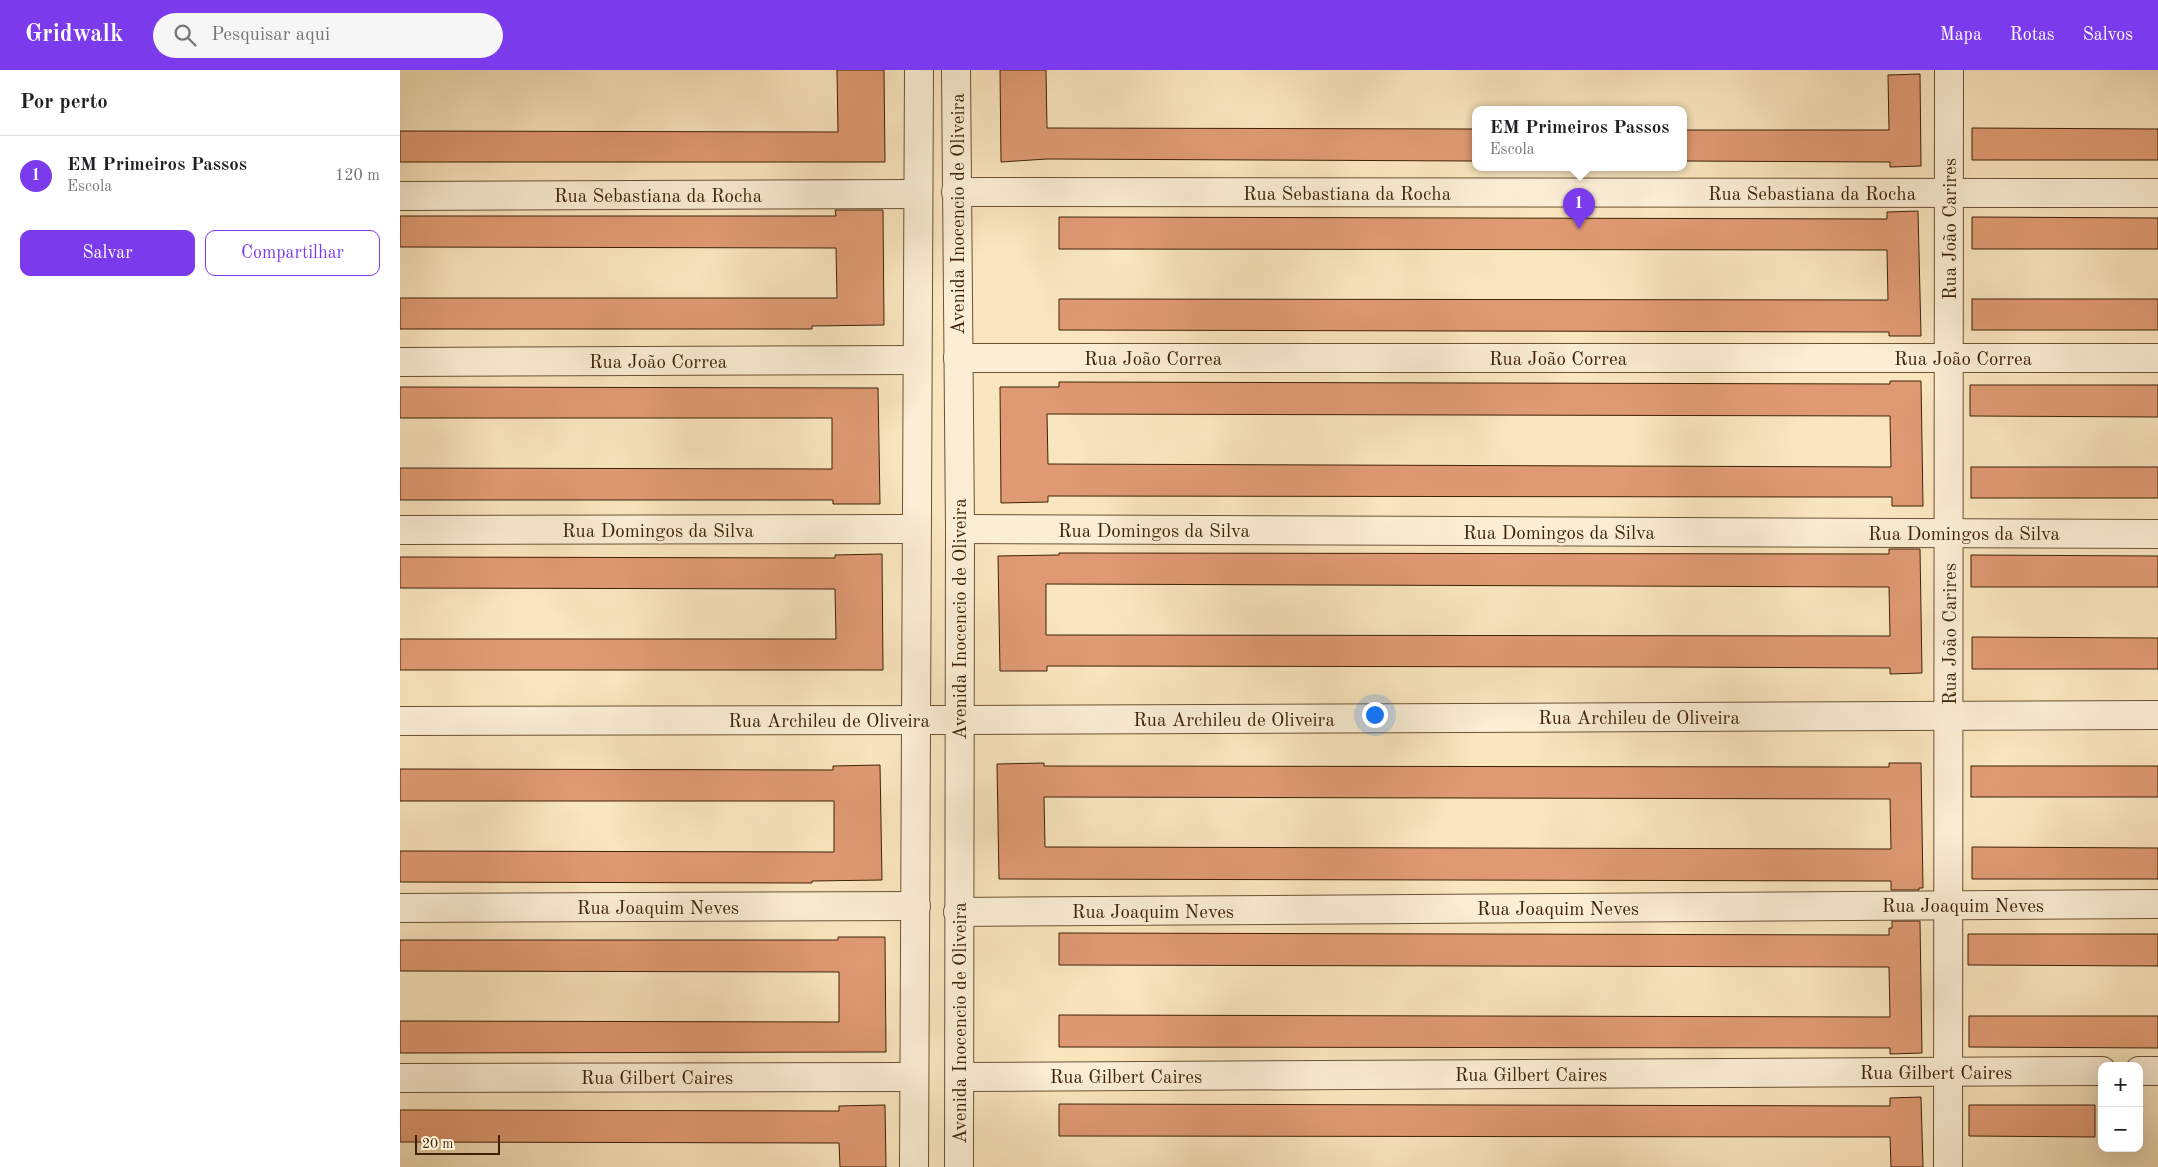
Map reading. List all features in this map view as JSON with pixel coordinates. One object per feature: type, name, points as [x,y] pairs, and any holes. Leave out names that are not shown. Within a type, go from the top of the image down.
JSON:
[{"type":"street","name":"Avenida Inocencio de Oliveira","points":[[914,1167],[916,906],[914,720],[919,70]]},
{"type":"street","name":"Avenida Inocencio de Oliveira","points":[[956,70],[960,529],[958,912],[961,1077],[959,1167]]},
{"type":"street","name":"Rua João Carires","points":[[1948,1167],[1949,70]]},
{"type":"street","name":"Rua Sebastiana da Rocha","points":[[956,192],[2158,193]]},
{"type":"street","name":"Rua Sebastiana da Rocha","points":[[400,196],[917,194]]},
{"type":"street","name":"Rua João Correa","points":[[958,358],[2158,358]]},
{"type":"street","name":"Rua João Correa","points":[[400,362],[916,360]]},
{"type":"street","name":"Rua Domingos da Silva","points":[[400,530],[916,529]]},
{"type":"street","name":"Rua Domingos da Silva","points":[[960,529],[2158,534]]},
{"type":"street","name":"Rua Archileu de Oliveira","points":[[400,722],[2158,715]]},
{"type":"street","name":"Rua Joaquim Neves","points":[[958,912],[2158,904]]},
{"type":"street","name":"Rua Joaquim Neves","points":[[400,908],[916,906]]},
{"type":"street","name":"Rua Gilbert Caires","points":[[961,1077],[2098,1071]]},
{"type":"street","points":[[2143,1071],[2158,1071]]},
{"type":"street","name":"Rua Gilbert Caires","points":[[400,1078],[914,1077]]},
{"type":"building","points":[[837,70],[884,70],[885,162],[400,162],[400,131],[838,132]]},
{"type":"building","points":[[1000,70],[1046,70],[1047,128],[1472,129],[1472,161],[1047,159],[1001,162]]},
{"type":"building","points":[[1920,74],[1921,166],[1890,167],[1890,162],[1687,161],[1687,130],[1889,130],[1888,75]]},
{"type":"building","points":[[1972,128],[2158,129],[2158,160],[1972,160]]},
{"type":"building","points":[[835,210],[883,210],[884,325],[812,326],[812,329],[400,329],[400,298],[837,298],[836,248],[400,247],[400,216],[836,216]]},
{"type":"building","points":[[1918,211],[1921,336],[1889,336],[1889,332],[1059,330],[1059,299],[1888,300],[1887,250],[1059,249],[1059,217],[1887,219],[1887,212]]},
{"type":"building","points":[[1972,217],[2158,218],[2158,249],[1972,249]]},
{"type":"building","points":[[1972,299],[2158,299],[2158,330],[1972,330]]},
{"type":"building","points":[[1890,381],[1921,381],[1923,506],[1892,506],[1892,497],[1048,496],[1048,502],[1001,503],[1000,387],[1059,387],[1059,382],[1890,384]],"holes":[[[1047,414],[1890,416],[1891,467],[1048,464]]]},
{"type":"building","points":[[1970,385],[2158,385],[2158,417],[1970,416]]},
{"type":"building","points":[[400,387],[878,388],[880,504],[833,504],[833,500],[400,500],[400,468],[832,469],[832,418],[400,418]]},
{"type":"building","points":[[1971,467],[2158,467],[2158,498],[1971,498]]},
{"type":"building","points":[[1889,549],[1920,549],[1922,673],[1890,674],[1890,668],[1665,667],[1047,666],[1047,671],[1000,671],[998,556],[1059,555],[1059,553],[1889,554]],"holes":[[[1046,584],[1889,587],[1890,636],[1046,635]]]},
{"type":"building","points":[[882,554],[883,670],[400,670],[400,639],[836,639],[835,589],[400,588],[400,557],[835,558],[835,555]]},
{"type":"building","points":[[1971,555],[2158,556],[2158,587],[1971,587]]},
{"type":"building","points":[[1972,637],[2158,638],[2158,669],[1972,669]]},
{"type":"building","points":[[1044,763],[1044,766],[1889,767],[1889,763],[1921,763],[1923,888],[1919,888],[1919,890],[1891,890],[1891,881],[999,879],[997,764]],"holes":[[[1044,797],[1890,799],[1891,849],[1045,847]]]},
{"type":"building","points":[[880,765],[882,880],[812,881],[812,883],[400,882],[400,851],[834,852],[834,801],[400,801],[400,769],[833,770],[833,766]]},
{"type":"building","points":[[1971,766],[2158,766],[2158,797],[1971,797]]},
{"type":"building","points":[[1972,847],[2158,848],[2158,879],[1972,879]]},
{"type":"building","points":[[1892,921],[1920,921],[1922,1053],[1890,1054],[1890,1048],[1059,1047],[1059,1015],[1890,1017],[1889,967],[1059,965],[1059,933],[1889,935]]},
{"type":"building","points":[[1968,934],[2158,934],[2158,966],[1968,965]]},
{"type":"building","points":[[838,937],[885,937],[886,1052],[400,1053],[400,1021],[839,1022],[839,972],[400,971],[400,940],[838,940]]},
{"type":"building","points":[[1969,1016],[2158,1016],[2158,1048],[1969,1047]]},
{"type":"building","points":[[1921,1097],[1923,1167],[1891,1167],[1890,1137],[1059,1136],[1059,1104],[1890,1106],[1890,1098]]},
{"type":"building","points":[[885,1105],[886,1167],[840,1167],[839,1143],[400,1142],[400,1110],[839,1111],[839,1106]]},
{"type":"building","points":[[1969,1105],[2095,1105],[2095,1137],[1969,1136]]},
{"type":"place","name":"EM Primeiros Passos","points":[[1579,229]]}]
